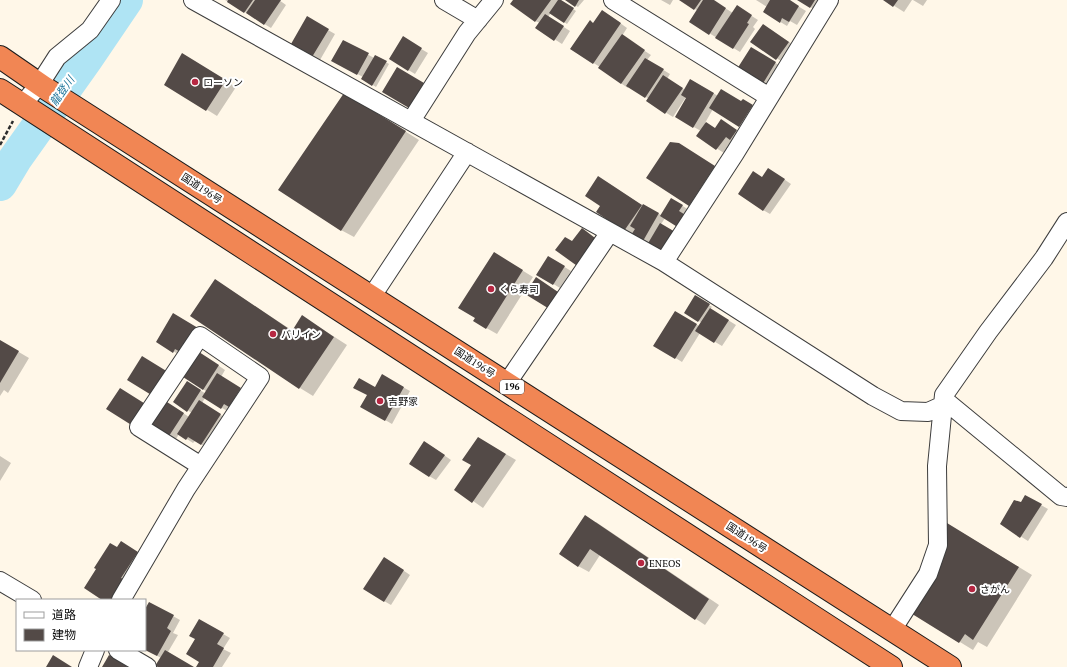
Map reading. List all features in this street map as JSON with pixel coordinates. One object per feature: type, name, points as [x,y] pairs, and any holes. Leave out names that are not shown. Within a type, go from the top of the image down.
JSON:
[{"type":"highway","name":"国道196号","points":[[0,57],[74,107],[372,296],[950,667]]},
{"type":"highway","points":[[0,90],[891,667]]},
{"type":"street","points":[[26,107],[42,86],[57,57],[90,30],[111,0]]},
{"type":"street","points":[[193,0],[664,262],[880,400],[902,411],[928,412],[948,403],[1061,496],[1067,497]]},
{"type":"street","points":[[444,0],[478,20]]},
{"type":"street","points":[[411,122],[467,33],[494,0]]},
{"type":"street","points":[[613,0],[769,97]]},
{"type":"street","points":[[664,262],[769,97],[828,0]]},
{"type":"street","points":[[372,296],[467,152]]},
{"type":"street","points":[[892,630],[928,574],[938,544],[937,466],[944,395],[988,332],[1044,258],[1067,222]]},
{"type":"street","points":[[507,383],[610,232]]},
{"type":"street","points":[[122,599],[186,489],[260,378],[200,336],[139,427],[201,466]]},
{"type":"street","points":[[0,581],[30,599]]},
{"type":"street","points":[[88,667],[95,651]]},
{"type":"street","points":[[120,651],[147,667]]},
{"type":"path","points":[[0,145],[26,107]]},
{"type":"building","points":[[228,0],[253,0],[244,13],[227,2]]},
{"type":"building","points":[[255,0],[281,0],[264,25],[246,13]]},
{"type":"building","points":[[513,0],[551,0],[535,22],[510,4]]},
{"type":"building","points":[[558,0],[561,0],[574,8],[564,23],[549,13]]},
{"type":"building","points":[[565,0],[579,0],[575,7]]},
{"type":"building","points":[[679,0],[701,0],[694,10]]},
{"type":"building","points":[[703,0],[714,0],[726,8],[709,35],[689,22]]},
{"type":"building","points":[[770,0],[790,0],[799,6],[789,22],[782,18],[780,23],[763,12]]},
{"type":"building","points":[[797,0],[815,0],[810,8]]},
{"type":"building","points":[[883,0],[898,0],[893,7]]},
{"type":"building","points":[[737,5],[752,15],[747,23],[749,24],[733,49],[715,38]]},
{"type":"building","points":[[602,10],[621,23],[593,64],[570,49],[590,20],[593,23]]},
{"type":"building","points":[[545,14],[564,26],[554,41],[535,28]]},
{"type":"building","points":[[307,16],[329,29],[312,57],[291,44]]},
{"type":"building","points":[[763,24],[789,42],[776,60],[750,42]]},
{"type":"building","points":[[622,34],[645,50],[621,84],[598,68]]},
{"type":"building","points":[[403,36],[422,48],[408,71],[389,59]]},
{"type":"building","points":[[343,40],[369,53],[357,75],[331,61]]},
{"type":"building","points":[[751,47],[776,62],[762,85],[737,69]]},
{"type":"building","name":"ローソン","points":[[182,53],[226,80],[206,111],[164,85]]},
{"type":"building","points":[[375,55],[387,61],[372,86],[361,79]]},
{"type":"building","points":[[645,58],[664,69],[645,98],[626,86]]},
{"type":"building","points":[[397,67],[424,83],[409,108],[382,92]]},
{"type":"building","points":[[663,75],[683,88],[665,114],[646,101]]},
{"type":"building","points":[[690,79],[714,93],[693,128],[675,117],[686,98],[681,95]]},
{"type":"building","points":[[721,89],[741,101],[743,99],[753,105],[739,127],[709,108]]},
{"type":"building","points":[[344,93],[406,131],[341,231],[278,190]]},
{"type":"building","points":[[721,119],[737,130],[730,140],[726,137],[716,150],[696,136],[706,122],[715,128]]},
{"type":"building","points":[[670,142],[679,143],[715,166],[689,206],[646,178]]},
{"type":"building","points":[[768,168],[785,179],[763,211],[738,194],[753,171],[762,177]]},
{"type":"building","points":[[598,176],[642,205],[624,231],[596,212],[600,206],[585,196]]},
{"type":"building","points":[[671,198],[683,205],[679,211],[687,216],[679,228],[660,216]]},
{"type":"building","points":[[643,204],[659,213],[643,241],[631,235],[635,229],[630,226]]},
{"type":"building","points":[[660,223],[677,233],[663,255],[647,245]]},
{"type":"building","points":[[582,228],[599,241],[580,268],[555,250],[565,237],[572,241]]},
{"type":"building","name":"くら寿司","points":[[494,252],[523,270],[486,329],[473,321],[475,318],[458,308]]},
{"type":"building","points":[[548,256],[565,266],[553,285],[536,275]]},
{"type":"building","points":[[536,277],[561,294],[551,310],[525,294]]},
{"type":"building","name":"バリイン","points":[[215,279],[292,331],[302,315],[334,337],[299,389],[190,316]]},
{"type":"building","points":[[695,295],[710,304],[698,322],[684,313]]},
{"type":"building","points":[[710,308],[729,320],[714,343],[695,331]]},
{"type":"building","points":[[675,311],[697,324],[675,359],[653,346]]},
{"type":"building","points":[[173,313],[198,328],[182,353],[175,349],[173,353],[156,342]]},
{"type":"building","points":[[0,340],[19,351],[0,383]]},
{"type":"building","points":[[199,352],[219,365],[203,390],[183,377]]},
{"type":"building","points":[[142,356],[168,372],[153,396],[127,380]]},
{"type":"building","points":[[217,373],[241,388],[229,407],[224,404],[221,409],[202,397]]},
{"type":"building","name":"吉野家","points":[[382,374],[404,387],[385,421],[360,407],[367,395],[353,388],[359,378],[375,387]]},
{"type":"building","points":[[187,381],[201,390],[187,412],[173,402]]},
{"type":"building","points":[[120,388],[147,405],[133,426],[106,409]]},
{"type":"building","points":[[199,400],[221,414],[201,445],[188,437],[186,440],[177,434]]},
{"type":"building","points":[[167,402],[184,413],[169,436],[151,425],[151,418],[156,416]]},
{"type":"building","points":[[478,437],[506,454],[472,503],[454,490],[471,465],[462,460]]},
{"type":"building","points":[[424,441],[445,455],[429,477],[409,464]]},
{"type":"building","points":[[1025,495],[1042,504],[1020,538],[1000,524],[1014,500],[1021,502]]},
{"type":"building","points":[[585,515],[709,599],[695,620],[590,549],[578,567],[559,554]]},
{"type":"building","points":[[947,523],[1019,567],[973,640],[965,634],[959,643],[909,612],[945,538]]},
{"type":"building","points":[[121,541],[138,552],[121,578],[125,580],[114,599],[100,599],[84,588],[96,569],[94,568],[110,543],[117,547]]},
{"type":"building","points":[[384,557],[404,570],[384,602],[363,589]]},
{"type":"building","points":[[149,602],[174,615],[167,628],[171,631],[157,656],[146,650],[146,607]]},
{"type":"building","points":[[199,619],[224,633],[217,644],[224,648],[213,667],[196,667],[199,662],[186,654],[195,639],[189,636]]},
{"type":"building","points":[[165,650],[194,667],[155,666]]},
{"type":"building","points":[[53,655],[72,667],[46,667]]},
{"type":"building","points":[[109,655],[128,667],[102,667]]},
{"type":"waterway","name":"龍登川","points":[[0,184],[15,159],[126,0]]},
{"type":"place","name":"ローソン","points":[[195,82]]},
{"type":"place","name":"くら寿司","points":[[491,289]]},
{"type":"place","name":"バリイン","points":[[273,334]]},
{"type":"place","name":"吉野家","points":[[380,401]]},
{"type":"place","name":"ENEOS","points":[[641,563]]},
{"type":"place","name":"さがん","points":[[972,589]]}]
